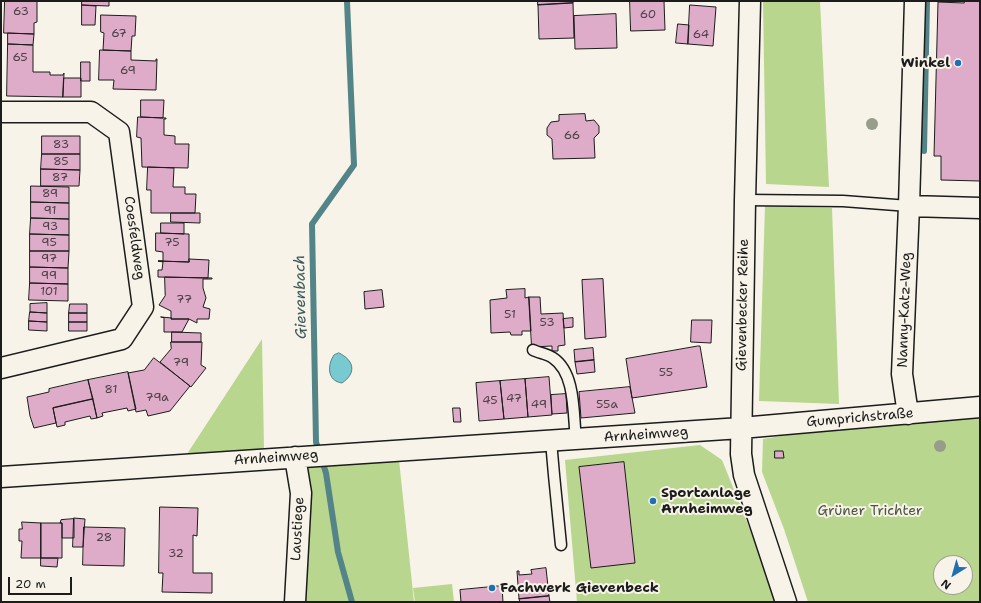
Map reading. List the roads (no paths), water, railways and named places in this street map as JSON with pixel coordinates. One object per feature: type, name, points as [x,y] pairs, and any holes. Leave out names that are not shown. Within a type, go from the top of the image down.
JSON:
[{"type":"street","name":"Gievenbecker Reihe","points":[[750,1],[741,454],[744,475],[786,602]]},
{"type":"street","name":"Nanny-Katz-Weg","points":[[908,414],[902,374],[915,1]]},
{"type":"street","name":"Coesfeldweg","points":[[1,112],[91,112],[119,132],[143,307],[122,339],[1,368]]},
{"type":"street","points":[[909,206],[980,208]]},
{"type":"street","name":"Gumprichstraße","points":[[741,428],[980,407]]},
{"type":"street","name":"Arnheimweg","points":[[1,477],[741,428]]},
{"type":"street","name":"Laustiege","points":[[295,602],[300,493],[299,457]]},
{"type":"lane","points":[[745,200],[843,201],[909,206]]},
{"type":"lane","points":[[533,350],[553,358],[564,368],[570,382],[576,440]]},
{"type":"lane","points":[[551,441],[561,545]]},
{"type":"water","points":[[339,353],[348,359],[352,367],[350,375],[342,383],[333,379],[330,372],[330,363],[334,355]]},
{"type":"waterway","name":"Gievenbach","points":[[347,1],[354,165],[312,224],[316,442],[326,473],[338,552],[352,602]]},
{"type":"waterway","points":[[924,151],[927,1]]},
{"type":"place","name":"Winkel","points":[[958,63]]},
{"type":"place","name":"Sportanlage Arnheimweg","points":[[653,501]]},
{"type":"place","name":"Fachwerk Gievenbeck","points":[[492,588]]},
{"type":"park label","name":"Grüner Trichter","points":[[870,511]]}]
